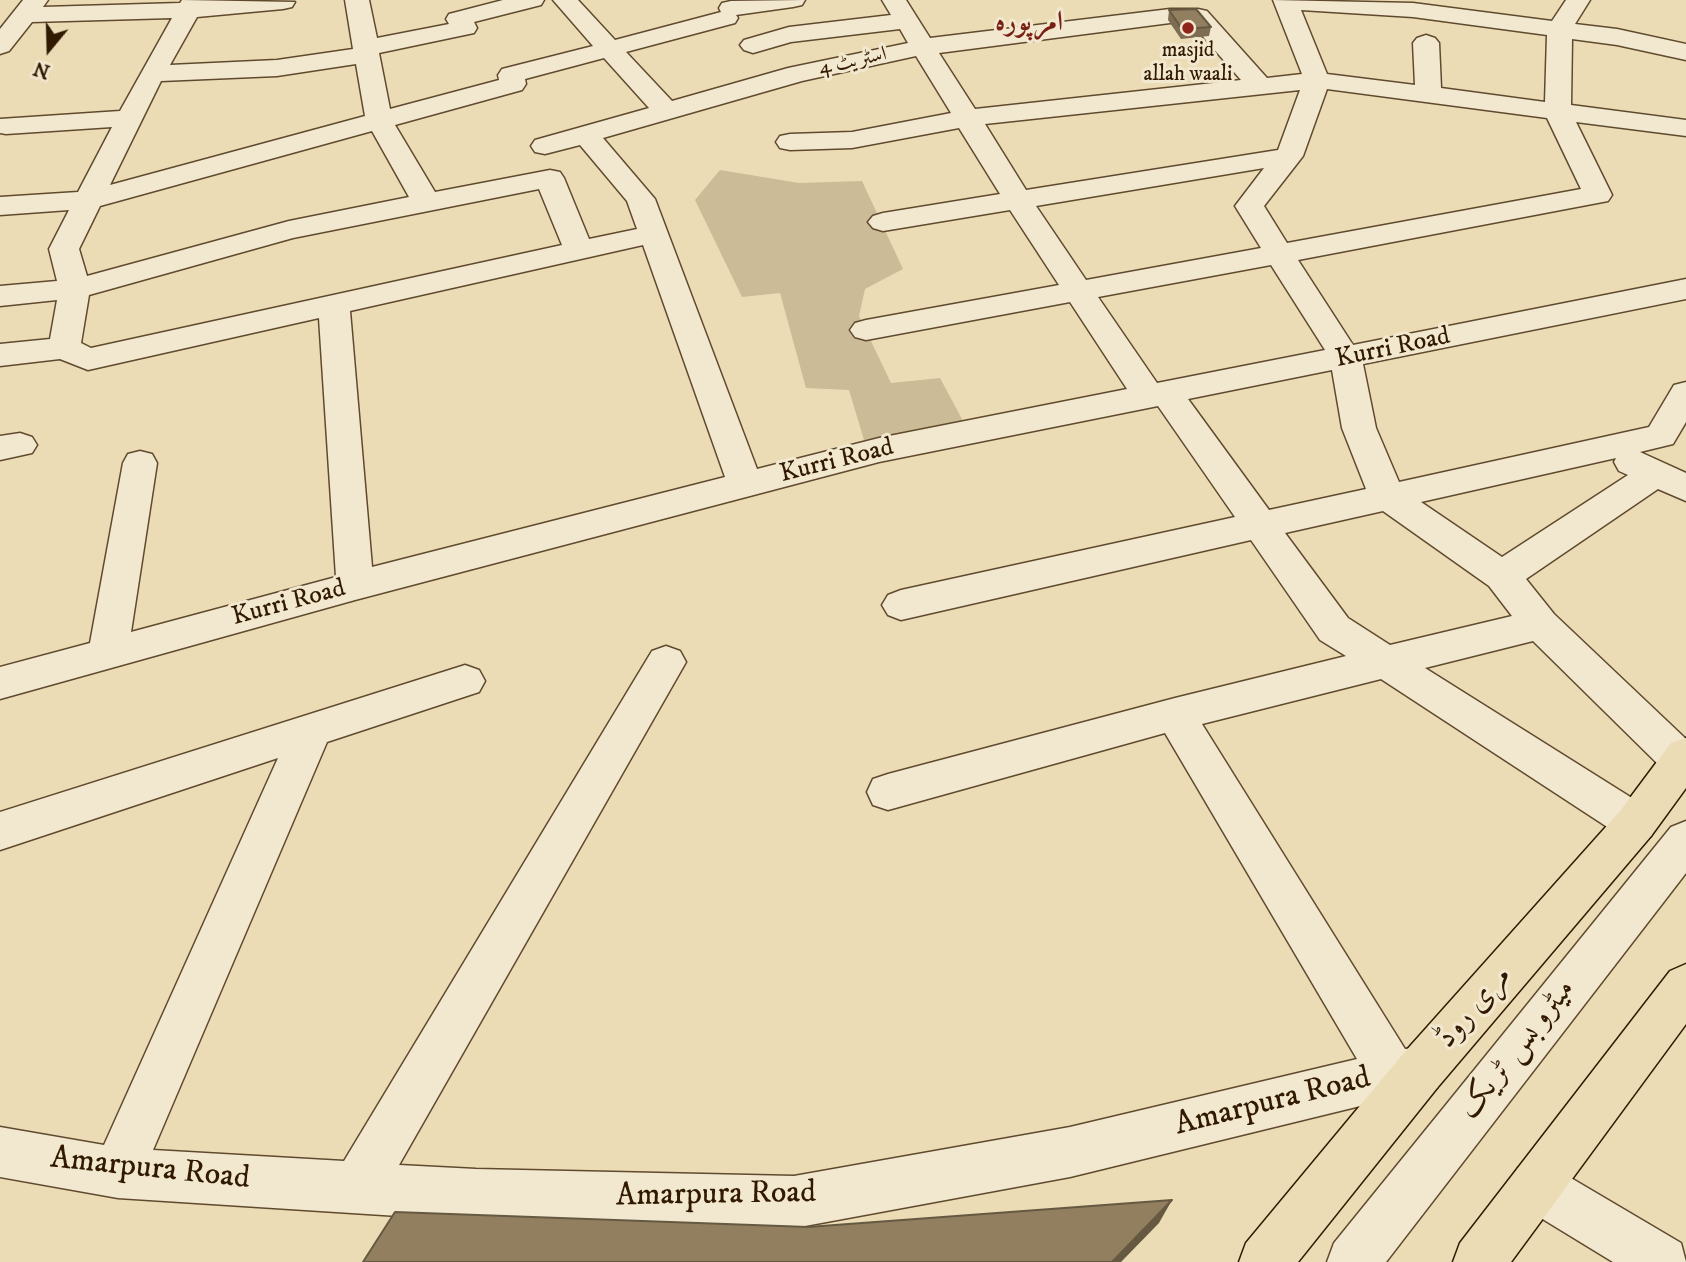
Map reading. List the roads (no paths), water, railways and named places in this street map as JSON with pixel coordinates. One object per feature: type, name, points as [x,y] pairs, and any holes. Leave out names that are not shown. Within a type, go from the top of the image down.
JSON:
[{"type":"main road","name":"مری روڈ","points":[[1265,1262],[1407,1072],[1636,823],[1684,758]]},
{"type":"main road","points":[[1479,1262],[1686,986]]},
{"type":"street","points":[[357,0],[379,120],[426,202]]},
{"type":"street","points":[[152,74],[277,68],[367,51],[465,28],[458,19],[532,0]]},
{"type":"street","points":[[565,0],[667,112]]},
{"type":"street","points":[[0,206],[89,200],[513,84],[511,75],[729,13],[793,0]]},
{"type":"street","points":[[866,330],[1598,195],[1558,112],[1560,29],[1578,0]]},
{"type":"street","points":[[1684,758],[1540,624],[1502,576],[1387,496],[1359,428],[1346,359],[1249,206],[1289,156],[1317,80],[1286,1],[1413,10],[1616,37],[1686,52]]},
{"type":"street","points":[[0,46],[30,8],[283,2]]},
{"type":"street","points":[[64,348],[75,289],[64,249],[152,74],[191,5]]},
{"type":"street","name":"اسٹریٹ 4","points":[[545,146],[797,74],[1050,19],[1165,8],[1198,16],[1259,86]]},
{"type":"street","points":[[753,45],[900,10],[1018,200],[1081,291],[1158,396],[1261,524],[1334,629],[1636,823]]},
{"type":"street","points":[[1426,43],[1428,95]]},
{"type":"street","points":[[790,142],[852,140],[967,118],[1317,80],[1686,128]]},
{"type":"street","points":[[6,125],[130,118]]},
{"type":"street","points":[[586,135],[641,199],[745,485]]},
{"type":"street","points":[[883,222],[1289,156]]},
{"type":"street","points":[[0,296],[75,289],[289,230],[550,178],[559,206],[580,251]]},
{"type":"street","points":[[0,355],[64,348],[88,359],[654,234]]},
{"type":"street","name":"Kurri Road","points":[[0,683],[355,586],[879,450],[1346,359],[1686,289]]},
{"type":"street","points":[[334,305],[355,586]]},
{"type":"street","points":[[901,605],[1661,436],[1686,393]]},
{"type":"street","points":[[1605,448],[1670,482]]},
{"type":"street","points":[[108,653],[140,463]]},
{"type":"street","points":[[1502,576],[1670,482]]},
{"type":"street","points":[[888,792],[1175,714],[1540,624]]},
{"type":"street","points":[[358,1186],[667,663]]},
{"type":"street","points":[[0,831],[465,681]]},
{"type":"street","points":[[1175,714],[1407,1072]]},
{"type":"street","points":[[118,1172],[311,731]]},
{"type":"street","name":"میٹرو بس ٹریک","points":[[1353,1262],[1686,840]]},
{"type":"street","name":"Amarpura Road","points":[[0,1152],[118,1172],[476,1195],[794,1202],[1070,1152],[1407,1072]]},
{"type":"street","points":[[1536,1186],[1662,1262]]},
{"type":"place","name":"masjid allah waali","points":[[1188,28]]},
{"type":"district","name":"امرپورہ","points":[[1029,24]]}]
